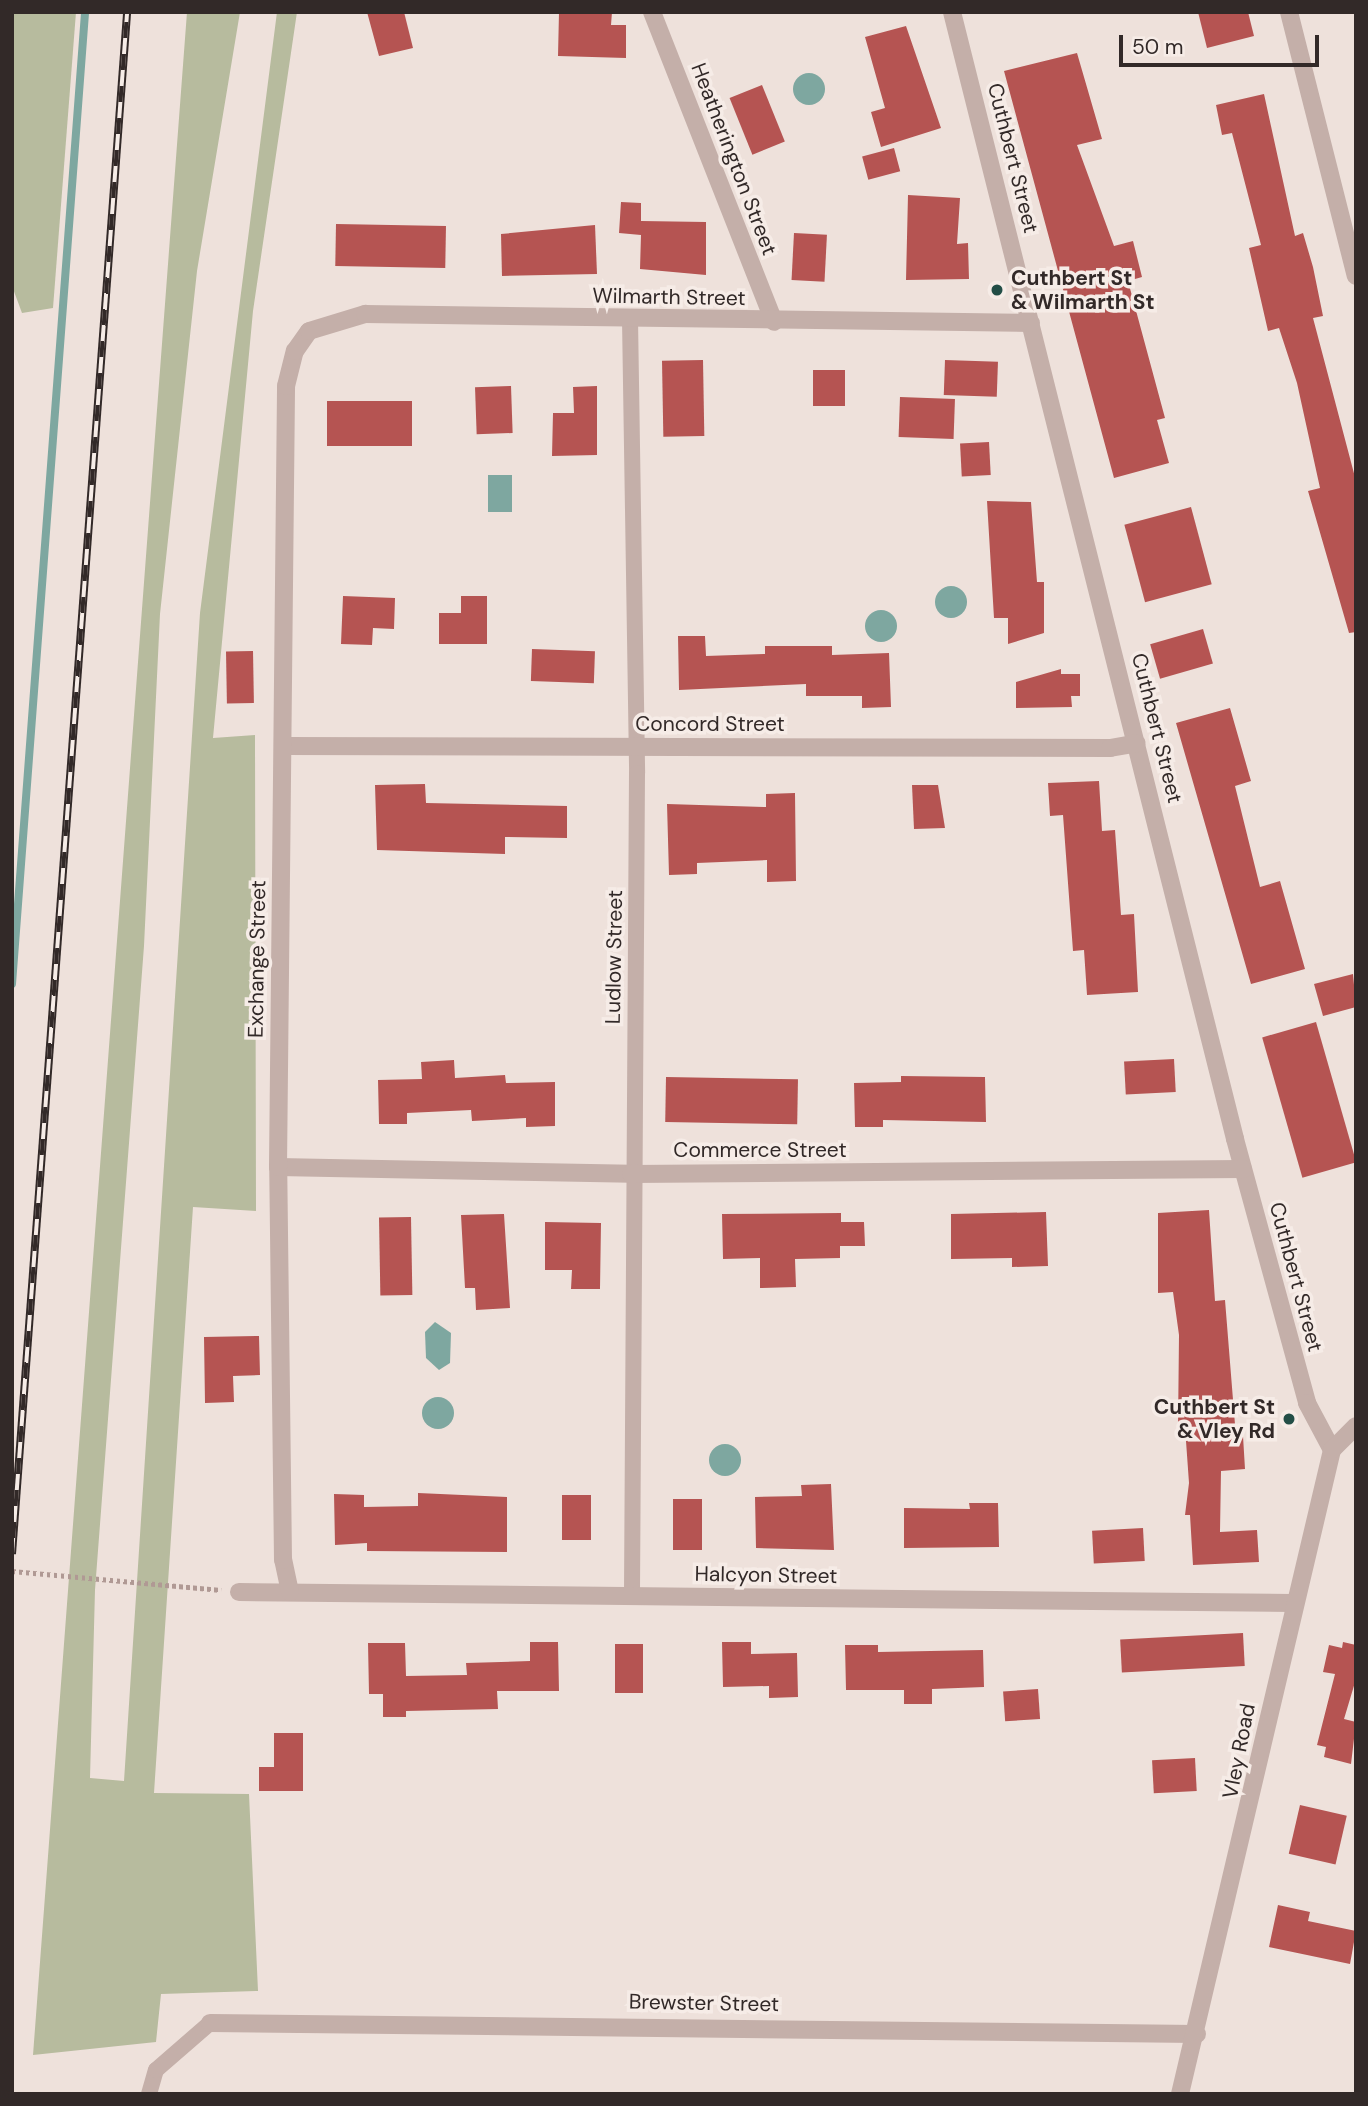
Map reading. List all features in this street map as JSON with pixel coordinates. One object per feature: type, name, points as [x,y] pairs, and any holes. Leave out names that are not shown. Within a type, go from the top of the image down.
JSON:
[{"type":"street","name":"Heatherington Street","points":[[652,12],[774,322]]},
{"type":"street","name":"Cuthbert Street","points":[[952,12],[1243,1169],[1307,1403],[1332,1450]]},
{"type":"street","points":[[1289,12],[1356,276]]},
{"type":"street","name":"Wilmarth Street","points":[[309,331],[365,314],[774,322],[1031,323]]},
{"type":"street","name":"Exchange Street","points":[[290,1592],[283,1560],[278,1167],[286,386],[295,351],[309,331]]},
{"type":"street","name":"Concord Street","points":[[283,746],[1110,748],[1137,743]]},
{"type":"street","name":"Commerce Street","points":[[278,1167],[631,1174],[1243,1169]]},
{"type":"street","points":[[1332,1450],[1356,1426]]},
{"type":"street","name":"Vley Road","points":[[1180,2094],[1233,1885],[1292,1603],[1332,1450]]},
{"type":"street","name":"Halcyon Street","points":[[239,1592],[1292,1603]]},
{"type":"street","name":"Brewster Street","points":[[210,2023],[1197,2034]]},
{"type":"lane","name":"Ludlow Street","points":[[630,319],[637,747],[631,1174],[632,1596]]},
{"type":"lane","points":[[149,2094],[156,2070],[210,2023]]},
{"type":"path","points":[[12,1571],[239,1592]]},
{"type":"green space","points":[[12,12],[76,12],[53,308],[22,313],[12,286]]},
{"type":"green space","points":[[187,12],[240,12],[197,271],[160,614],[144,946],[95,1590],[90,1778],[124,1781],[200,613],[277,12],[297,12],[253,311],[213,738],[255,735],[256,1211],[193,1207],[154,1793],[249,1794],[258,1991],[161,1994],[156,2042],[33,2055]]},
{"type":"water","points":[[809,73],[820,78],[825,89],[820,100],[809,105],[798,100],[793,89],[798,78]]},
{"type":"water","points":[[488,475],[512,475],[512,512],[488,512]]},
{"type":"water","points":[[951,586],[962,591],[967,602],[962,613],[951,618],[940,613],[935,602],[940,591]]},
{"type":"water","points":[[881,610],[892,615],[897,626],[892,637],[881,642],[870,637],[865,626],[870,615]]},
{"type":"water","points":[[435,1322],[451,1333],[450,1363],[439,1370],[426,1358],[425,1332]]},
{"type":"water","points":[[438,1397],[449,1402],[454,1413],[449,1424],[438,1429],[427,1424],[422,1413],[427,1402]]},
{"type":"water","points":[[725,1444],[736,1449],[741,1460],[736,1471],[725,1476],[714,1471],[709,1460],[714,1449]]},
{"type":"building","points":[[367,12],[404,12],[413,48],[379,56]]},
{"type":"building","points":[[559,12],[612,12],[611,25],[626,25],[626,58],[558,56]]},
{"type":"building","points":[[1198,12],[1248,12],[1254,36],[1207,48]]},
{"type":"building","points":[[906,26],[941,128],[881,147],[871,112],[885,108],[865,37]]},
{"type":"building","points":[[1077,53],[1102,139],[1077,145],[1114,246],[1133,241],[1142,277],[1128,281],[1165,418],[1157,420],[1169,463],[1114,478],[1004,71]]},
{"type":"building","points":[[762,85],[785,142],[752,155],[730,98]]},
{"type":"building","points":[[1264,94],[1295,236],[1303,233],[1313,267],[1323,316],[1313,318],[1356,481],[1356,632],[1349,633],[1308,491],[1320,488],[1297,383],[1279,328],[1268,331],[1249,248],[1261,245],[1232,133],[1222,135],[1216,105]]},
{"type":"building","points":[[894,148],[900,171],[868,180],[862,157]]},
{"type":"building","points":[[908,195],[960,198],[957,244],[968,243],[969,279],[906,280]]},
{"type":"building","points":[[621,202],[641,203],[641,221],[706,222],[706,275],[640,269],[641,235],[619,233]]},
{"type":"building","points":[[336,224],[446,226],[445,268],[335,266]]},
{"type":"building","points":[[595,225],[597,274],[502,276],[501,234]]},
{"type":"building","points":[[794,233],[827,235],[824,282],[792,280]]},
{"type":"building","points":[[703,360],[704,436],[663,437],[662,361]]},
{"type":"building","points":[[945,360],[998,362],[997,397],[944,395]]},
{"type":"building","points":[[813,370],[845,370],[845,406],[813,406]]},
{"type":"building","points":[[511,386],[513,433],[477,434],[475,387]]},
{"type":"building","points":[[597,386],[597,455],[552,456],[553,413],[574,413],[573,387]]},
{"type":"building","points":[[900,397],[955,399],[954,439],[899,437]]},
{"type":"building","points":[[327,401],[412,401],[412,446],[327,446]]},
{"type":"building","points":[[989,442],[991,475],[962,476],[960,444]]},
{"type":"building","points":[[987,501],[1031,502],[1037,582],[1044,582],[1044,633],[1008,644],[1008,618],[994,618]]},
{"type":"building","points":[[1191,507],[1212,584],[1145,602],[1124,525]]},
{"type":"building","points":[[343,596],[395,598],[394,629],[373,628],[372,645],[341,644]]},
{"type":"building","points":[[461,596],[487,596],[487,644],[439,644],[439,613],[461,613]]},
{"type":"building","points":[[1203,629],[1213,664],[1160,679],[1150,644]]},
{"type":"building","points":[[678,636],[705,636],[706,656],[765,654],[765,646],[832,646],[832,655],[889,653],[891,707],[862,708],[862,696],[806,696],[806,684],[679,690]]},
{"type":"building","points":[[532,649],[595,651],[594,683],[531,681]]},
{"type":"building","points":[[226,651],[253,651],[254,703],[227,703]]},
{"type":"building","points":[[1061,669],[1061,674],[1080,674],[1080,696],[1071,696],[1072,707],[1016,708],[1016,682]]},
{"type":"building","points":[[1230,708],[1251,781],[1235,786],[1260,887],[1280,881],[1305,969],[1251,984],[1176,723]]},
{"type":"building","points":[[1099,781],[1102,831],[1115,830],[1121,915],[1134,914],[1138,992],[1087,995],[1084,950],[1073,951],[1063,815],[1050,816],[1048,783]]},
{"type":"building","points":[[425,784],[426,803],[567,806],[567,838],[505,837],[505,854],[377,850],[375,785]]},
{"type":"building","points":[[912,785],[938,785],[945,828],[914,829]]},
{"type":"building","points":[[795,793],[796,881],[767,882],[767,860],[697,863],[697,874],[669,875],[667,804],[766,807],[766,794]]},
{"type":"building","points":[[1353,974],[1356,1007],[1323,1016],[1314,984]]},
{"type":"building","points":[[1316,1022],[1356,1162],[1302,1178],[1262,1037]]},
{"type":"building","points":[[1174,1059],[1176,1092],[1126,1095],[1124,1062]]},
{"type":"building","points":[[454,1060],[455,1078],[505,1075],[506,1083],[555,1082],[555,1126],[526,1127],[526,1118],[472,1121],[471,1110],[407,1113],[407,1124],[379,1124],[378,1080],[422,1079],[421,1062]]},
{"type":"building","points":[[901,1076],[985,1077],[986,1122],[883,1120],[883,1127],[855,1127],[854,1083],[901,1082]]},
{"type":"building","points":[[666,1077],[798,1079],[797,1124],[665,1122]]},
{"type":"building","points":[[1209,1210],[1215,1301],[1225,1300],[1236,1437],[1243,1436],[1245,1469],[1221,1471],[1220,1532],[1257,1530],[1259,1562],[1193,1565],[1190,1515],[1185,1515],[1189,1483],[1185,1427],[1178,1428],[1179,1335],[1173,1292],[1158,1293],[1158,1213]]},
{"type":"building","points":[[1046,1212],[1048,1266],[1012,1267],[1012,1258],[951,1259],[951,1214]]},
{"type":"building","points":[[841,1213],[841,1222],[864,1222],[865,1246],[840,1246],[840,1258],[795,1259],[796,1287],[760,1288],[760,1258],[723,1259],[722,1214]]},
{"type":"building","points":[[504,1214],[510,1308],[476,1310],[475,1288],[465,1288],[461,1215]]},
{"type":"building","points":[[411,1217],[412,1295],[380,1296],[379,1218]]},
{"type":"building","points":[[545,1222],[601,1223],[600,1289],[571,1289],[572,1270],[545,1270]]},
{"type":"building","points":[[259,1336],[260,1375],[233,1376],[234,1402],[205,1403],[204,1337]]},
{"type":"building","points":[[831,1484],[834,1550],[756,1548],[755,1497],[802,1496],[801,1485]]},
{"type":"building","points":[[418,1493],[507,1497],[507,1552],[367,1551],[367,1543],[335,1545],[334,1494],[364,1495],[364,1507],[418,1506]]},
{"type":"building","points":[[562,1495],[591,1495],[591,1540],[562,1540]]},
{"type":"building","points":[[673,1499],[702,1499],[702,1550],[673,1550]]},
{"type":"building","points":[[969,1503],[998,1503],[999,1547],[904,1548],[904,1508],[970,1509]]},
{"type":"building","points":[[1143,1528],[1145,1561],[1094,1564],[1092,1531]]},
{"type":"building","points":[[1243,1633],[1245,1666],[1122,1672],[1120,1639]]},
{"type":"building","points":[[530,1642],[558,1642],[559,1691],[497,1691],[498,1709],[406,1711],[406,1717],[383,1717],[383,1694],[369,1694],[368,1643],[405,1643],[406,1676],[467,1675],[466,1663],[530,1661]]},
{"type":"building","points":[[722,1642],[751,1642],[751,1654],[797,1653],[798,1697],[769,1698],[769,1686],[723,1687]]},
{"type":"building","points":[[1343,1642],[1356,1645],[1356,1679],[1344,1719],[1356,1722],[1351,1764],[1324,1757],[1326,1747],[1317,1745],[1335,1674],[1323,1672],[1329,1645],[1342,1648]]},
{"type":"building","points":[[615,1644],[643,1644],[643,1693],[615,1693]]},
{"type":"building","points":[[845,1645],[878,1645],[878,1652],[983,1650],[984,1687],[932,1689],[932,1704],[904,1704],[904,1690],[846,1690]]},
{"type":"building","points":[[1038,1689],[1040,1719],[1005,1721],[1003,1691]]},
{"type":"building","points":[[274,1733],[303,1733],[303,1791],[259,1791],[259,1767],[274,1767]]},
{"type":"building","points":[[1195,1758],[1197,1791],[1154,1793],[1152,1760]]},
{"type":"building","points":[[1300,1805],[1347,1816],[1336,1865],[1289,1854]]},
{"type":"building","points":[[1278,1905],[1310,1912],[1308,1921],[1356,1931],[1350,1964],[1269,1947]]},
{"type":"waterway","points":[[12,984],[85,12]]},
{"type":"railway","points":[[12,1554],[127,12]]},
{"type":"place","name":"Cuthbert St & Wilmarth St","points":[[997,290]]},
{"type":"place","name":"Cuthbert St & Vley Rd","points":[[1289,1419]]}]
